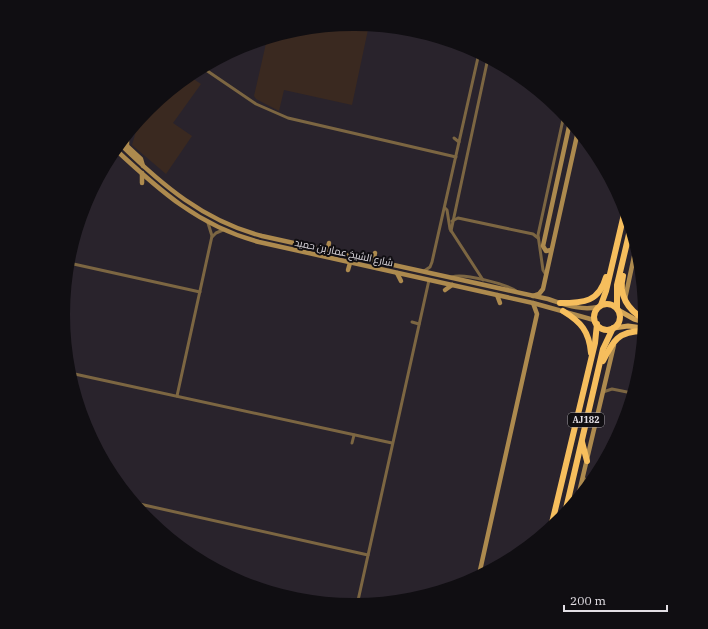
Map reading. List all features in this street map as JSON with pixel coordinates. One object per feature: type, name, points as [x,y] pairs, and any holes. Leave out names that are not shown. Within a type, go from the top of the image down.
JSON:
[{"type":"highway","points":[[622,222],[614,257],[600,306],[595,313],[596,322],[604,329],[613,328],[620,320],[617,309],[617,285],[628,240]]},
{"type":"highway","points":[[560,303],[585,302],[597,294],[603,286],[609,264],[614,257]]},
{"type":"highway","points":[[624,257],[626,263],[622,288],[625,300],[632,312],[638,316]]},
{"type":"highway","points":[[600,306],[609,304],[617,309]]},
{"type":"highway","points":[[563,311],[578,320],[584,328],[589,338],[591,358]]},
{"type":"highway","name":"AJ182","points":[[554,515],[591,358],[596,322]]},
{"type":"highway","name":"AJ182","points":[[568,500],[598,367],[605,343],[613,328]]},
{"type":"highway","points":[[598,367],[610,345],[616,339],[629,332],[637,330]]},
{"type":"highway","points":[[581,440],[587,461]]},
{"type":"main road","points":[[617,309],[638,320]]},
{"type":"main road","points":[[613,328],[628,326],[637,328]]},
{"type":"street","points":[[421,272],[428,268],[432,262],[478,59]]},
{"type":"street","points":[[451,231],[487,64]]},
{"type":"street","points":[[208,71],[256,104],[288,118],[456,157]]},
{"type":"street","points":[[547,276],[543,270],[538,238],[562,123]]},
{"type":"street","points":[[551,250],[546,251],[543,246],[568,130]]},
{"type":"street","points":[[454,138],[459,142]]},
{"type":"street","points":[[533,296],[539,294],[543,289],[547,276],[551,250],[576,139]]},
{"type":"street","points":[[127,145],[141,159],[143,166]]},
{"type":"street","name":"شارع الشيخ عمار بن حميد","points":[[124,148],[179,197],[216,220],[254,234],[517,292],[585,309],[600,306]]},
{"type":"street","name":"شارع الشيخ عمار بن حميد","points":[[120,154],[175,202],[208,223],[223,230],[259,242],[547,306],[596,322]]},
{"type":"street","points":[[142,173],[142,183]]},
{"type":"street","points":[[445,208],[447,210],[448,222],[451,231],[482,280]]},
{"type":"street","points":[[437,214],[443,216]]},
{"type":"street","points":[[452,221],[458,218],[532,234],[538,238]]},
{"type":"street","points":[[177,396],[211,239],[212,230],[208,223]]},
{"type":"street","points":[[211,239],[216,233],[223,230]]},
{"type":"street","points":[[327,251],[329,243]]},
{"type":"street","points":[[373,261],[375,253]]},
{"type":"street","points":[[432,262],[436,275]]},
{"type":"street","points":[[348,270],[350,263]]},
{"type":"street","points":[[625,300],[633,263]]},
{"type":"street","points":[[75,264],[200,292]]},
{"type":"street","points":[[397,273],[400,281]]},
{"type":"street","points":[[451,278],[462,275],[506,286],[517,292]]},
{"type":"street","points":[[359,598],[429,280]]},
{"type":"street","points":[[445,290],[452,285]]},
{"type":"street","points":[[543,289],[548,300]]},
{"type":"street","points":[[497,295],[500,302]]},
{"type":"street","points":[[481,568],[537,314],[533,303]]},
{"type":"street","points":[[537,314],[547,306]]},
{"type":"street","points":[[412,322],[419,324]]},
{"type":"street","points":[[581,484],[616,339]]},
{"type":"street","points":[[77,374],[392,443]]},
{"type":"street","points":[[606,382],[612,389]]},
{"type":"street","points":[[603,392],[612,389],[627,392]]},
{"type":"street","points":[[352,443],[354,435]]},
{"type":"street","points":[[145,505],[368,555]]},
{"type":"shaded area","points":[[368,32],[352,105],[284,90],[279,111],[256,99],[254,96],[266,45],[299,36],[317,33]]},
{"type":"shaded area","points":[[195,80],[201,84],[173,123],[192,136],[166,174],[132,145],[135,135],[167,101]]}]
